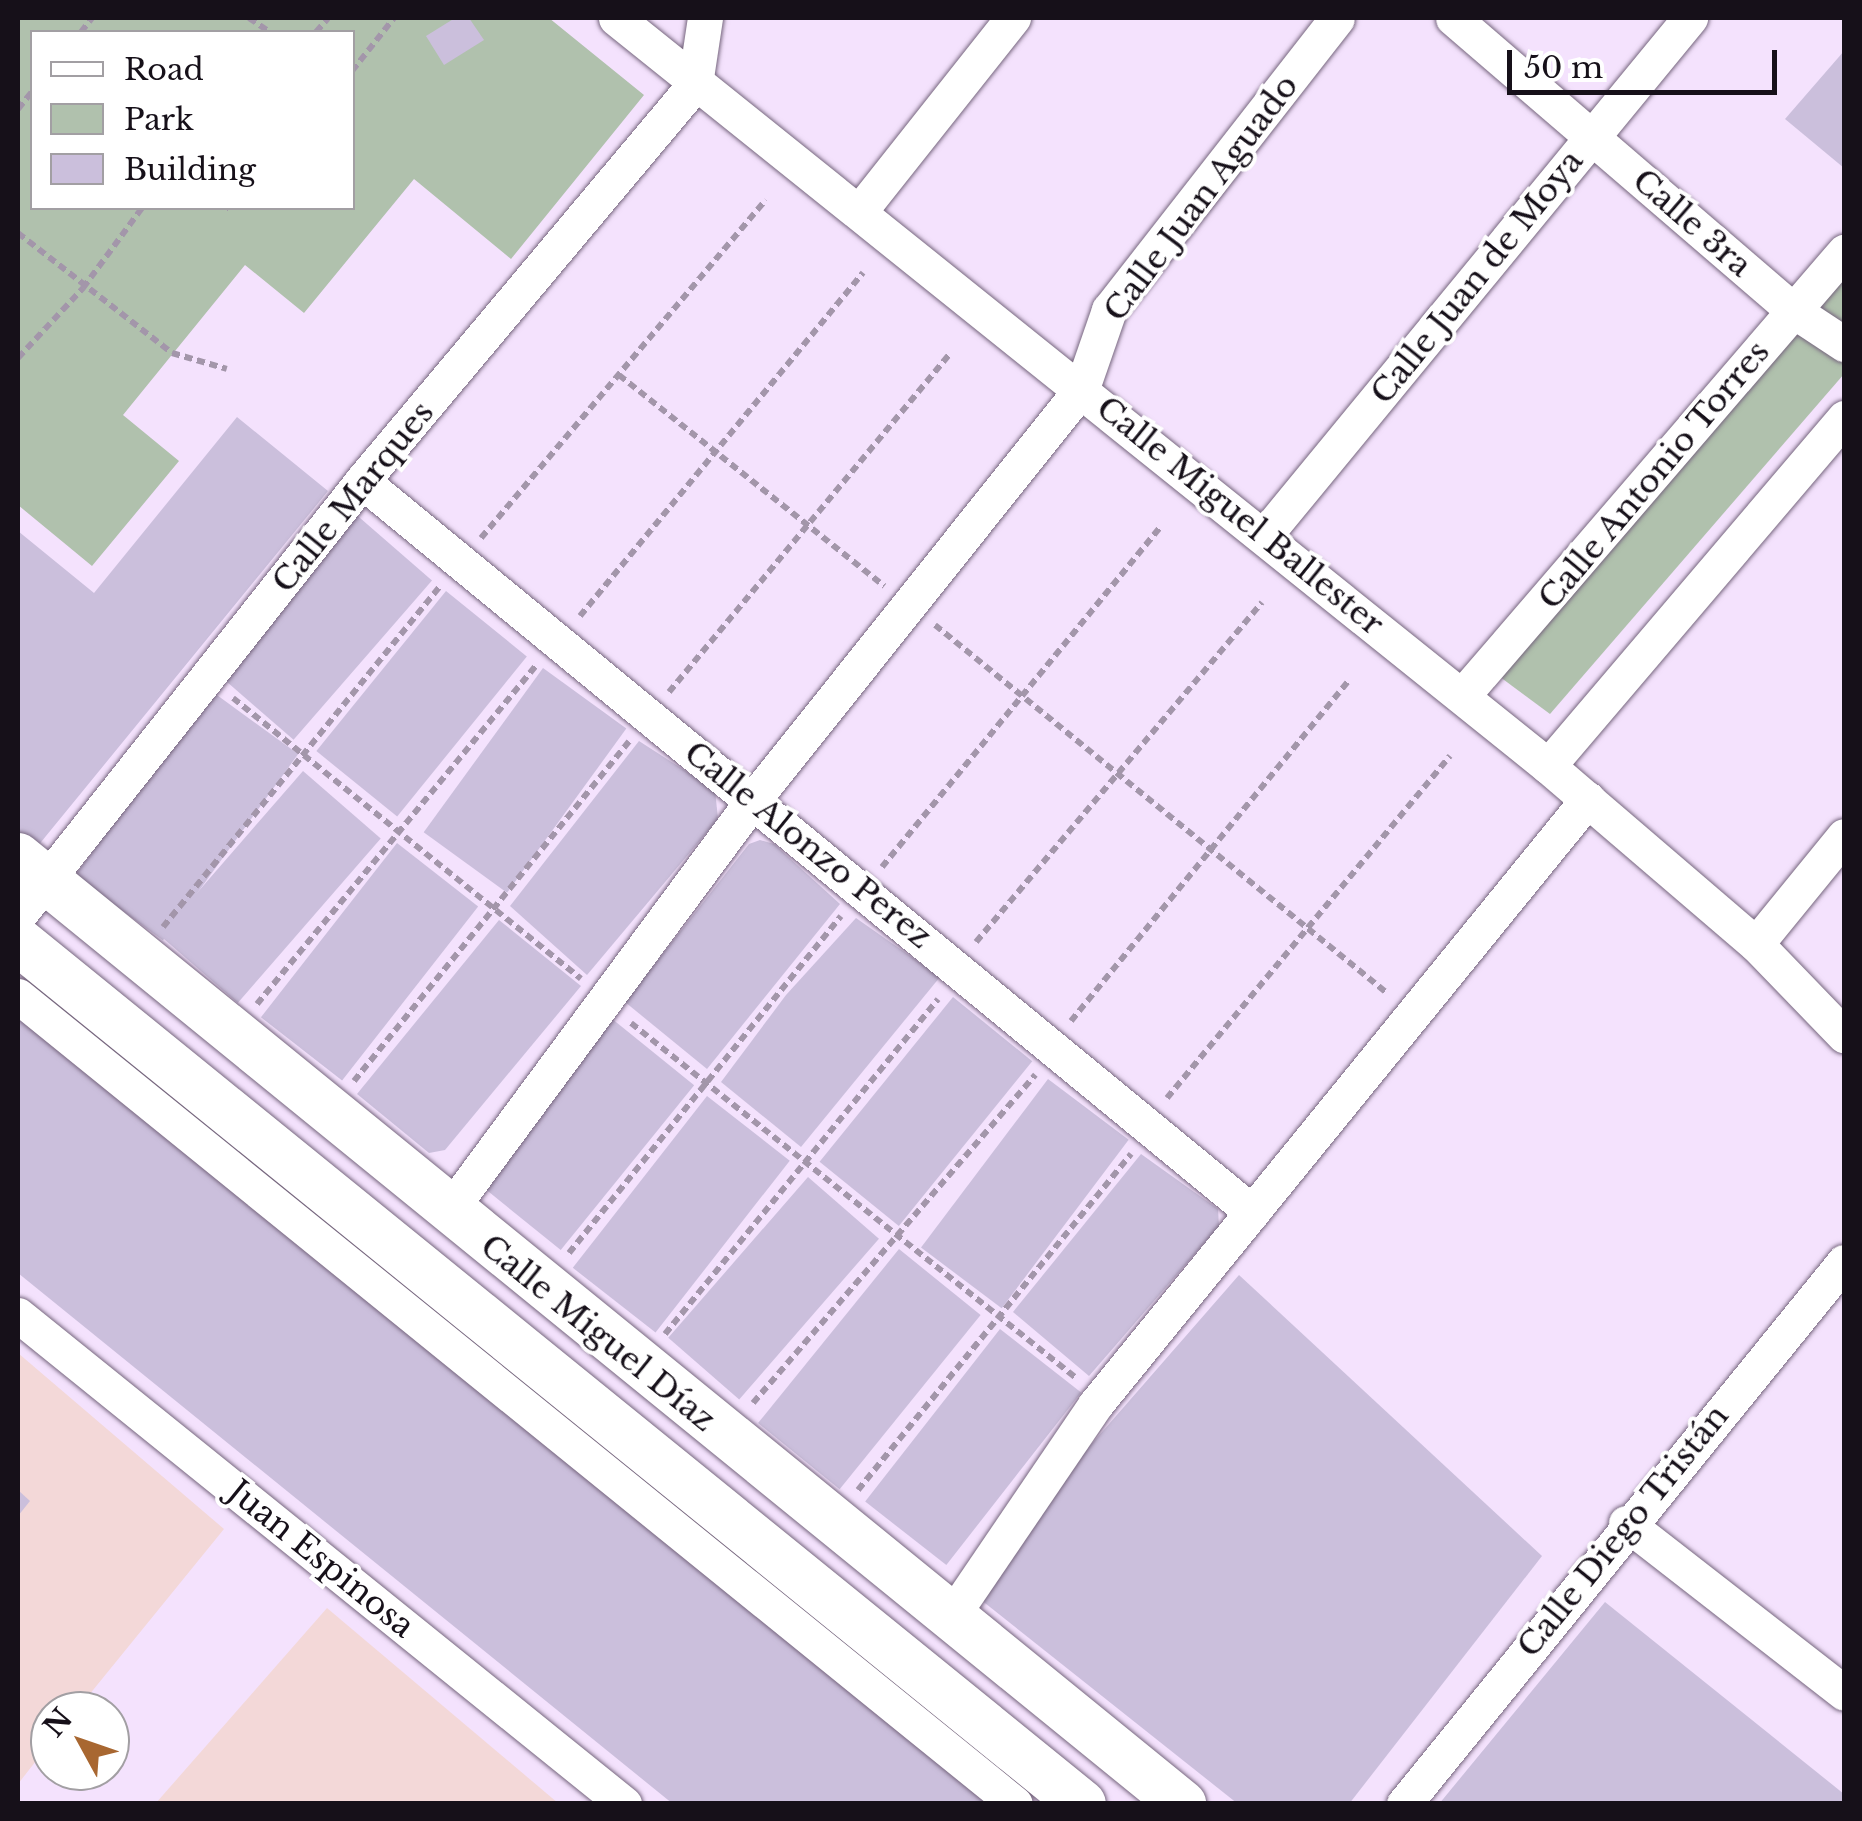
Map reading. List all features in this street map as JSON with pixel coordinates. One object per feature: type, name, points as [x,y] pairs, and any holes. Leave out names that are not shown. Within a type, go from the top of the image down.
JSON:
[{"type":"street","name":"Calle Miguel Ballester","points":[[616,18],[1082,388],[1588,799],[1756,944],[1844,1036]]},
{"type":"street","points":[[695,84],[705,18]]},
{"type":"street","points":[[860,212],[1013,18]]},
{"type":"street","name":"Calle Juan Aguado","points":[[448,1212],[753,800],[1082,388],[1109,310],[1337,18]]},
{"type":"street","name":"Calle 3ra","points":[[1454,18],[1794,311],[1844,344]]},
{"type":"street","name":"Calle Juan de Moya","points":[[1264,536],[1690,18]]},
{"type":"street","name":"Calle Marques","points":[[27,885],[695,84]]},
{"type":"street","name":"Calle Antonio Torres","points":[[1462,696],[1844,252]]},
{"type":"street","points":[[1548,766],[1844,418]]},
{"type":"street","name":"Calle Alonzo Perez","points":[[362,481],[1252,1212]]},
{"type":"street","points":[[951,1617],[1095,1405],[1588,799]]},
{"type":"street","points":[[1756,944],[1844,836]]},
{"type":"street","name":"Calle Miguel Díaz","points":[[27,885],[448,1212],[1182,1804]]},
{"type":"street","name":"Calle Miguel Díaz","points":[[18,941],[1082,1804]]},
{"type":"street","points":[[18,996],[1015,1804]]},
{"type":"street","name":"Calle Diego Tristán","points":[[1404,1804],[1626,1523],[1844,1262]]},
{"type":"street","name":"Juan Espinosa","points":[[18,1315],[624,1804]]},
{"type":"street","points":[[1626,1523],[1844,1693]]},
{"type":"path","points":[[355,67],[394,18]]},
{"type":"path","points":[[480,539],[766,200]]},
{"type":"path","points":[[18,358],[83,288],[141,210]]},
{"type":"path","points":[[18,234],[172,353],[227,370]]},
{"type":"path","points":[[580,616],[862,273]]},
{"type":"path","points":[[668,694],[950,353]]},
{"type":"path","points":[[619,375],[886,587]]},
{"type":"path","points":[[881,868],[1162,526]]},
{"type":"path","points":[[156,936],[441,585]]},
{"type":"path","points":[[976,943],[1262,602]]},
{"type":"path","points":[[930,621],[1388,994]]},
{"type":"path","points":[[250,1012],[538,663]]},
{"type":"path","points":[[1070,1022],[1350,680]]},
{"type":"path","points":[[228,693],[586,982]]},
{"type":"path","points":[[346,1090],[635,733]]},
{"type":"path","points":[[1166,1099],[1450,756]]},
{"type":"path","points":[[562,1262],[848,906]]},
{"type":"path","points":[[664,1335],[947,989]]},
{"type":"path","points":[[624,1018],[1083,1384]]},
{"type":"path","points":[[749,1408],[1040,1070]]},
{"type":"path","points":[[854,1495],[1136,1148]]},
{"type":"shaded area","points":[[18,1353],[224,1529],[92,1691],[30,1691],[30,1769],[18,1784]]},
{"type":"shaded area","points":[[327,1608],[558,1803],[156,1803]]},
{"type":"green space","points":[[18,18],[549,18],[644,95],[511,259],[414,179],[304,313],[245,265],[123,415],[179,461],[92,566],[18,505]]},
{"type":"green space","points":[[1844,252],[1844,374],[1550,714],[1488,668]]},
{"type":"building","points":[[455,18],[469,18],[484,40],[444,65],[426,36]]},
{"type":"building","points":[[1844,51],[1844,168],[1785,119]]},
{"type":"building","points":[[237,417],[328,491],[37,847],[18,831],[18,531],[94,593]]},
{"type":"building","points":[[352,511],[432,581],[294,740],[214,670]]},
{"type":"building","points":[[446,591],[527,656],[397,817],[316,751]]},
{"type":"building","points":[[543,668],[626,729],[507,893],[424,832]]},
{"type":"building","points":[[210,690],[298,754],[163,940],[75,876]]},
{"type":"building","points":[[639,741],[715,790],[718,819],[587,975],[510,906]]},
{"type":"building","points":[[303,771],[381,839],[238,1003],[160,936]]},
{"type":"building","points":[[760,840],[774,844],[840,904],[707,1069],[625,1002],[749,844]]},
{"type":"building","points":[[397,843],[478,906],[342,1081],[261,1017]]},
{"type":"building","points":[[856,918],[940,977],[801,1147],[721,1082],[786,995]]},
{"type":"building","points":[[499,920],[581,986],[445,1150],[429,1153],[357,1094]]},
{"type":"building","points":[[953,997],[1032,1061],[899,1226],[820,1162]]},
{"type":"building","points":[[18,1013],[988,1804],[673,1804],[18,1273]]},
{"type":"building","points":[[611,1018],[694,1085],[561,1250],[478,1183]]},
{"type":"building","points":[[1048,1079],[1129,1140],[1002,1308],[921,1248]]},
{"type":"building","points":[[707,1096],[790,1161],[656,1332],[573,1268]]},
{"type":"building","points":[[1141,1154],[1218,1209],[1219,1226],[1089,1376],[1013,1312]]},
{"type":"building","points":[[808,1177],[879,1239],[739,1399],[668,1338]]},
{"type":"building","points":[[899,1249],[981,1315],[840,1489],[758,1423]]},
{"type":"building","points":[[1239,1275],[1542,1556],[1349,1804],[1238,1804],[966,1588]]},
{"type":"building","points":[[1000,1329],[1081,1392],[946,1565],[865,1502]]},
{"type":"building","points":[[18,1490],[30,1501],[18,1516]]},
{"type":"building","points":[[1605,1602],[1844,1794],[1844,1804],[1439,1804]]}]
